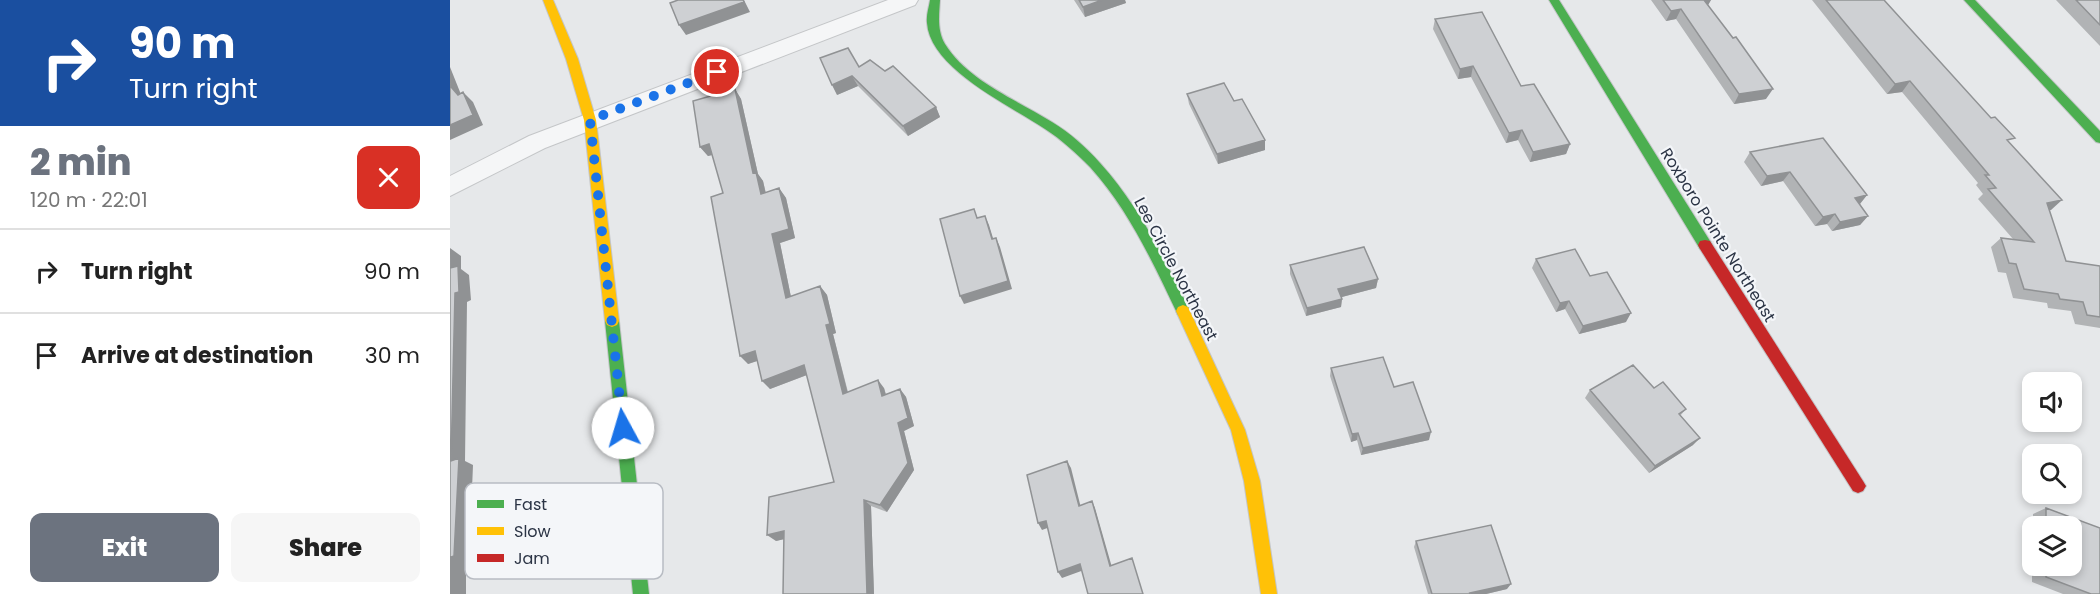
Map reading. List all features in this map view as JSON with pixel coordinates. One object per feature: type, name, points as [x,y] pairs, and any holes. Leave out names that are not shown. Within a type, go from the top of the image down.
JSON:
[{"type":"street","points":[[548,0],[569,45],[583,86],[590,120],[629,483]]},
{"type":"street","points":[[450,187],[537,142],[590,120],[908,0]]},
{"type":"street","name":"Lee Circle Northeast","points":[[935,0],[931,11],[933,33],[943,51],[990,91],[1066,137],[1102,173],[1134,218],[1177,299],[1238,430],[1252,481],[1269,594]]},
{"type":"street","name":"Roxboro Pointe Northeast","points":[[1554,0],[1659,174],[1858,486]]},
{"type":"street","points":[[1969,0],[2100,139]]},
{"type":"street","points":[[639,579],[641,594]]},
{"type":"building","points":[[678,0],[743,0],[744,2],[679,25],[670,3]]},
{"type":"building","points":[[1079,0],[1102,0],[1083,7]]},
{"type":"building","points":[[1663,0],[1704,0],[1733,38],[1736,37],[1773,89],[1739,94],[1681,9],[1671,11]]},
{"type":"building","points":[[1826,0],[1884,0],[1991,118],[1995,117],[2015,138],[2007,140],[2062,200],[2047,203],[2066,261],[2100,266],[2100,317],[2087,315],[2083,302],[2060,299],[2058,294],[2024,289],[2016,264],[2009,263],[2001,238],[2034,242],[1988,189],[1996,188],[1985,175],[1989,175],[1910,81],[1895,84]]},
{"type":"building","points":[[2076,0],[2100,0],[2100,25]]},
{"type":"building","points":[[1482,12],[1521,86],[1534,84],[1570,144],[1533,152],[1522,130],[1509,133],[1473,66],[1460,69],[1435,19]]},
{"type":"building","points":[[848,48],[859,67],[870,60],[885,71],[893,66],[936,107],[903,126],[852,76],[832,85],[820,58]]},
{"type":"building","points":[[450,83],[458,95],[463,92],[473,115],[450,125]]},
{"type":"building","points":[[1224,83],[1234,101],[1242,99],[1265,140],[1217,154],[1187,94]]},
{"type":"building","points":[[735,89],[753,173],[756,172],[761,194],[779,188],[789,229],[772,234],[786,298],[820,286],[830,324],[826,325],[843,394],[878,380],[882,396],[900,389],[908,418],[898,423],[908,463],[880,505],[864,500],[867,594],[783,594],[784,531],[767,535],[769,497],[834,482],[804,365],[762,381],[755,351],[740,356],[711,197],[723,193],[709,144],[700,147],[693,101]]},
{"type":"building","points":[[1823,138],[1867,195],[1855,198],[1868,216],[1840,222],[1835,214],[1823,217],[1790,172],[1767,176],[1750,152]]},
{"type":"building","points":[[974,209],[977,218],[985,216],[992,239],[996,238],[1008,281],[960,296],[940,219]]},
{"type":"building","points":[[1364,247],[1378,279],[1338,289],[1342,299],[1307,308],[1290,265]]},
{"type":"building","points":[[1575,249],[1590,276],[1607,272],[1631,313],[1583,326],[1569,301],[1560,303],[1536,259]]},
{"type":"building","points":[[458,266],[459,292],[455,293],[451,461],[459,458],[450,594],[450,268]]},
{"type":"building","points":[[1383,357],[1394,387],[1413,382],[1431,432],[1363,448],[1358,433],[1352,434],[1331,368]]},
{"type":"building","points":[[1633,365],[1654,388],[1663,382],[1686,409],[1679,414],[1700,438],[1655,466],[1590,390]]},
{"type":"building","points":[[1067,461],[1079,506],[1092,501],[1110,566],[1132,558],[1143,594],[1088,594],[1080,564],[1058,572],[1046,521],[1038,523],[1027,475]]},
{"type":"building","points":[[2046,508],[2068,516],[2046,516]]},
{"type":"building","points":[[2082,521],[2100,528],[2100,594],[2091,594],[2046,577],[2082,576]]},
{"type":"building","points":[[1491,525],[1511,584],[1471,594],[1432,594],[1416,541]]},
{"type":"traffic: fast","points":[[935,0],[932,24],[940,45],[956,64],[977,82],[1067,138],[1094,164],[1137,222],[1183,311]]},
{"type":"traffic: fast","points":[[1554,0],[1705,245]]},
{"type":"traffic: fast","points":[[1969,0],[2100,139]]},
{"type":"traffic: fast","points":[[612,321],[629,483]]},
{"type":"traffic: fast","points":[[639,579],[641,594]]},
{"type":"traffic: slow","points":[[548,0],[572,59],[590,120],[612,321]]},
{"type":"traffic: slow","points":[[1183,311],[1238,430],[1252,481],[1269,594]]},
{"type":"traffic: jam","points":[[1705,245],[1858,486]]},
{"type":"route","points":[[623,428],[590,120],[717,72]]}]
